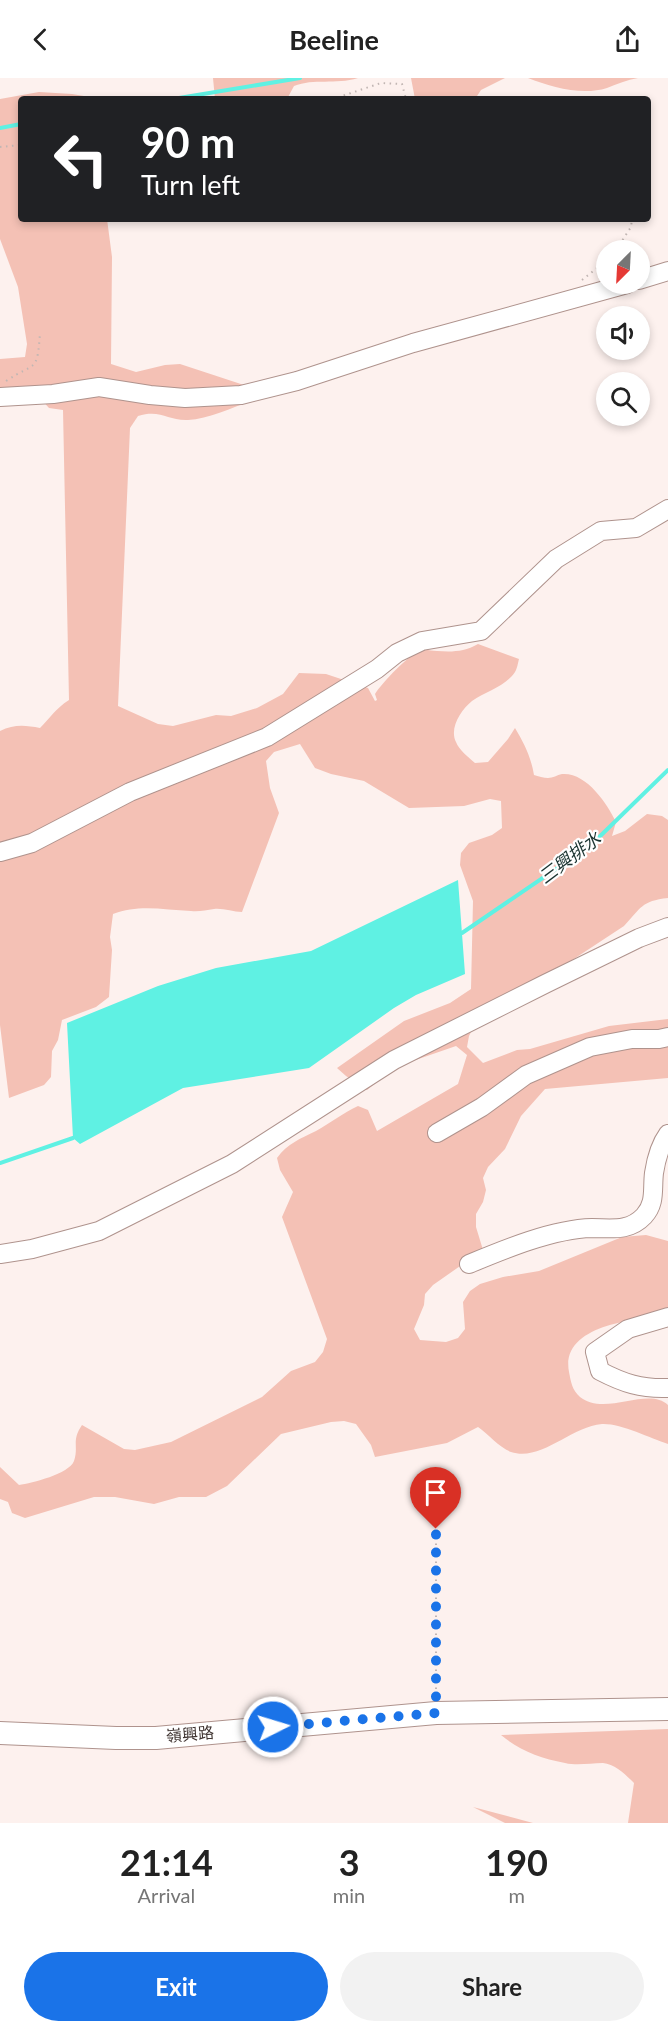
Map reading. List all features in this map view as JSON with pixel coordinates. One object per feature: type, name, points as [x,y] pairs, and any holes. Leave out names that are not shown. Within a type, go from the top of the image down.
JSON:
[{"type":"main road","name":"嶺興路","points":[[0,1733],[156,1738],[436,1713],[668,1709]]},
{"type":"lane","points":[[650,277],[668,272]]},
{"type":"lane","points":[[0,397],[52,394],[99,387],[185,398],[240,395],[297,381],[413,343],[596,293]]},
{"type":"lane","points":[[0,852],[32,843],[130,792],[267,737],[377,669],[397,653],[422,641],[481,631],[556,559],[601,531],[636,528],[668,509]]},
{"type":"lane","points":[[0,1254],[32,1249],[99,1231],[232,1164],[394,1060],[587,964],[668,927]]},
{"type":"lane","points":[[437,1133],[482,1107],[526,1075],[590,1047],[632,1039],[668,1037]]},
{"type":"lane","points":[[469,1264],[498,1251],[553,1234],[590,1228],[621,1229],[643,1217],[661,1199],[654,1173],[663,1142],[668,1134]]},
{"type":"lane","points":[[668,1317],[627,1329],[595,1352],[600,1371],[622,1383],[656,1389],[668,1388]]},
{"type":"path","points":[[342,96],[381,83],[402,84],[405,96]]},
{"type":"path","points":[[0,147],[18,145]]},
{"type":"path","points":[[622,240],[632,222]]},
{"type":"path","points":[[0,385],[31,368],[38,358],[40,333]]},
{"type":"path","points":[[436,1529],[436,1713]]},
{"type":"shaded area","points":[[213,78],[358,78],[294,86],[289,96],[215,96]]},
{"type":"shaded area","points":[[411,78],[505,78],[481,90],[477,96],[414,96]]},
{"type":"shaded area","points":[[528,78],[638,78],[607,88],[577,91]]},
{"type":"shaded area","points":[[39,92],[84,96],[18,96],[18,222],[107,222],[112,257],[111,364],[136,372],[180,364],[250,387],[252,401],[212,415],[181,420],[159,414],[146,414],[138,416],[130,428],[118,706],[158,724],[173,726],[216,715],[231,716],[257,708],[283,694],[299,673],[326,674],[368,688],[375,701],[377,700],[375,694],[383,683],[417,652],[424,650],[458,651],[478,644],[519,659],[516,671],[511,677],[472,701],[457,720],[454,737],[461,751],[475,763],[488,762],[515,728],[527,750],[534,775],[552,778],[562,774],[571,775],[595,790],[616,822],[612,836],[625,831],[647,814],[662,816],[668,820],[668,898],[647,903],[624,926],[475,1024],[467,1047],[483,1063],[517,1050],[530,1049],[609,1026],[668,1019],[668,1078],[545,1089],[521,1116],[505,1149],[488,1167],[483,1178],[486,1190],[483,1202],[476,1214],[476,1227],[483,1250],[433,1285],[425,1294],[424,1305],[414,1329],[420,1340],[446,1342],[458,1338],[465,1329],[463,1302],[470,1291],[480,1284],[503,1277],[539,1271],[622,1237],[646,1235],[668,1241],[668,1317],[620,1322],[588,1334],[576,1344],[569,1356],[569,1372],[575,1392],[590,1402],[601,1404],[649,1399],[660,1400],[668,1405],[668,1444],[626,1428],[602,1424],[578,1431],[545,1448],[522,1454],[507,1450],[478,1427],[447,1443],[375,1457],[371,1445],[356,1424],[344,1421],[331,1422],[281,1434],[227,1486],[206,1497],[179,1497],[154,1504],[115,1497],[94,1497],[25,1518],[12,1513],[8,1502],[0,1499],[0,1467],[19,1485],[58,1474],[71,1466],[74,1461],[76,1439],[82,1425],[124,1449],[135,1450],[171,1442],[262,1397],[291,1371],[315,1362],[323,1352],[327,1339],[282,1217],[293,1192],[280,1170],[277,1158],[295,1142],[358,1106],[368,1110],[377,1131],[458,1084],[467,1055],[456,1046],[393,1069],[367,1090],[337,1068],[404,1021],[450,1003],[471,989],[473,901],[460,865],[461,853],[469,843],[492,835],[502,828],[501,801],[490,799],[464,806],[409,808],[364,781],[315,768],[300,744],[274,752],[266,761],[270,788],[279,813],[242,912],[217,909],[194,911],[142,908],[113,914],[110,937],[112,950],[109,997],[96,1007],[62,1020],[58,1040],[52,1051],[51,1077],[44,1085],[9,1098],[0,1025],[0,731],[20,726],[40,728],[69,700],[63,410],[49,408],[40,398],[0,399],[0,359],[25,357],[27,344],[18,287],[0,239],[0,99]]},
{"type":"shaded area","points":[[668,1729],[668,1823],[628,1823],[634,1783],[612,1765],[570,1764],[547,1759],[523,1750],[501,1735]]},
{"type":"shaded area","points":[[473,1807],[533,1823],[505,1823]]},
{"type":"water","points":[[458,880],[465,974],[416,995],[394,1008],[309,1068],[183,1088],[80,1144],[73,1138],[67,1023],[158,986],[216,968],[311,951]]},
{"type":"waterway","points":[[191,96],[300,78]]},
{"type":"waterway","points":[[0,128],[18,125]]},
{"type":"waterway","name":"三興排水","points":[[462,933],[591,845],[668,770]]},
{"type":"waterway","name":"三興排水","points":[[0,1163],[73,1138]]},
{"type":"route","points":[[273,1727],[436,1713],[436,1529]]}]
